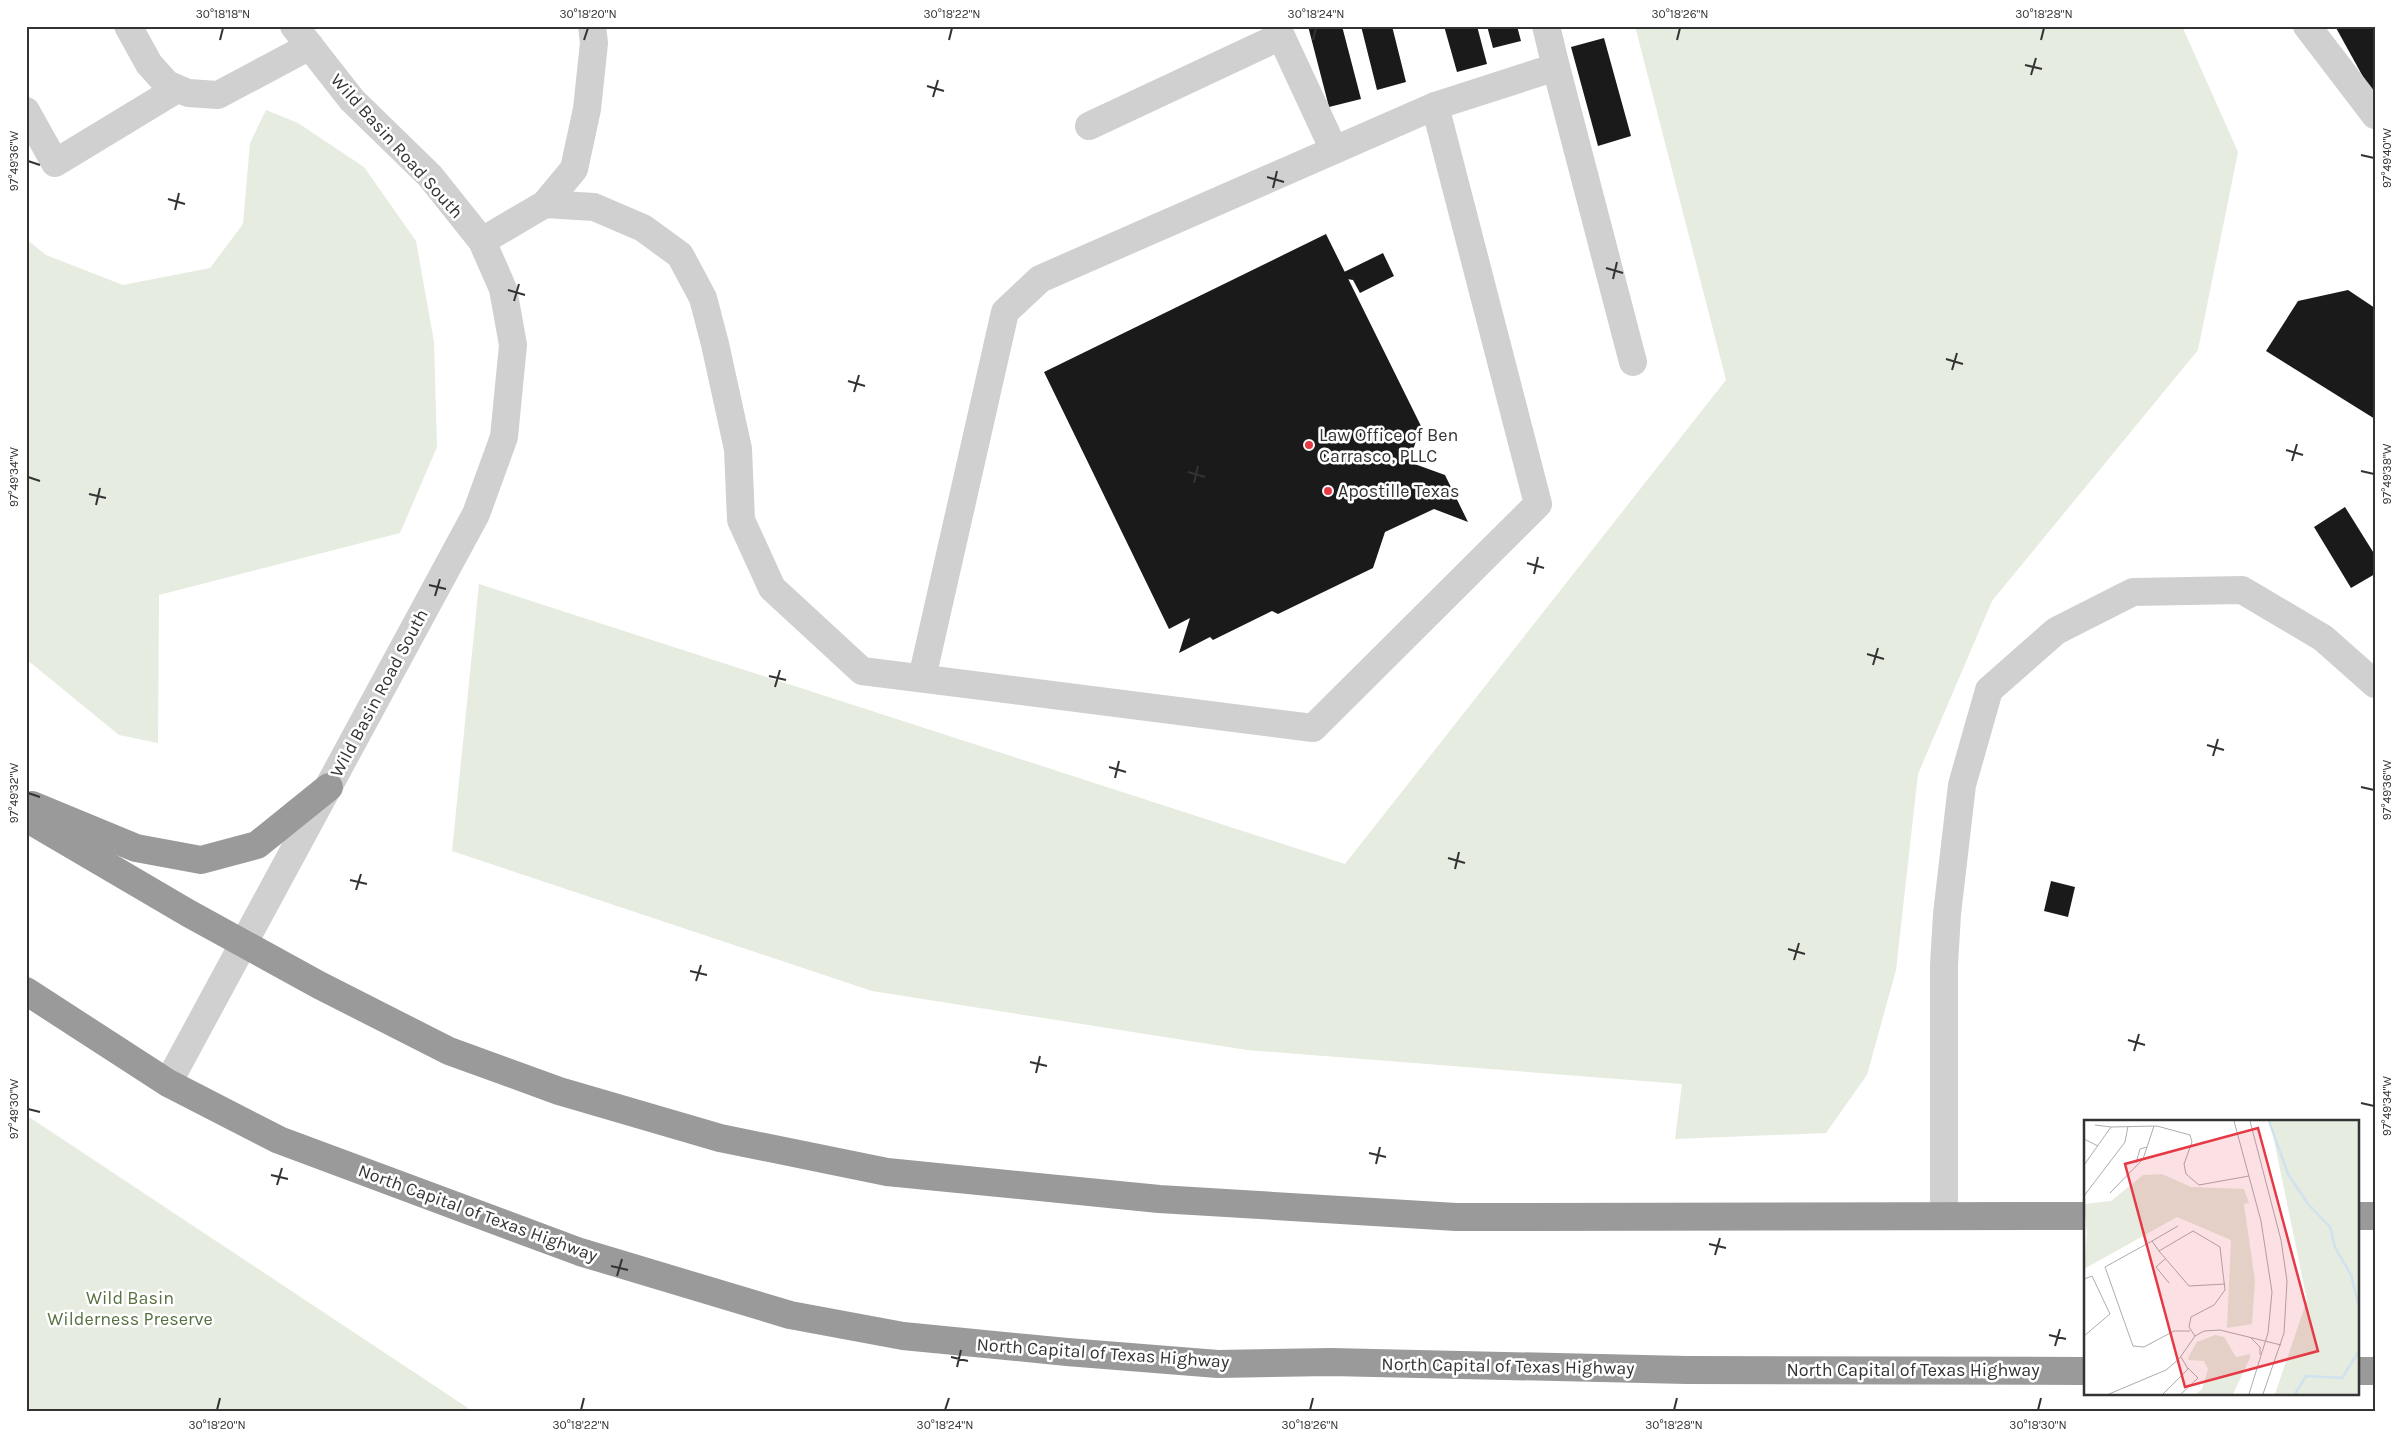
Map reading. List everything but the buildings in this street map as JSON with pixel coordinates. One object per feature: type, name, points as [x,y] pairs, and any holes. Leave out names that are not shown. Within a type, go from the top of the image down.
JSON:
[{"type":"highway","points":[[26,803],[136,848],[201,860],[257,845],[329,787]]},
{"type":"highway","points":[[26,818],[188,913],[319,985],[449,1050],[559,1091],[720,1138],[887,1172],[1159,1199],[1456,1217],[2084,1216]]},
{"type":"highway","name":"North Capital of Texas Highway","points":[[26,991],[168,1082],[279,1140],[580,1252],[790,1315],[903,1336],[1218,1364],[1331,1362],[1687,1370],[2084,1371]]},
{"type":"highway","points":[[2358,1216],[2375,1216]]},
{"type":"highway","points":[[2358,1371],[2375,1371]]},
{"type":"street","points":[[128,26],[149,64],[167,84],[188,93],[218,95],[302,36]]},
{"type":"street","points":[[482,241],[545,204],[574,169],[587,109],[594,43],[592,26]]},
{"type":"street","points":[[1546,26],[1633,362]]},
{"type":"street","points":[[2307,26],[2375,115]]},
{"type":"street","name":"Wild Basin Road South","points":[[168,1082],[242,942],[329,787],[476,514],[504,437],[513,345],[504,289],[482,241],[430,176],[352,100],[302,36]]},
{"type":"street","points":[[1089,126],[1281,36],[1334,150]]},
{"type":"street","points":[[922,678],[1005,312],[1040,279],[1435,106],[1556,67]]},
{"type":"street","points":[[26,111],[55,163],[177,89]]},
{"type":"street","points":[[545,204],[594,207],[643,228],[680,255],[703,298],[716,344],[738,449],[741,520],[772,588],[862,671],[1313,728],[1538,504],[1435,106]]},
{"type":"street","points":[[1944,1216],[1944,965],[1947,914],[1962,785],[1989,690],[2056,631],[2132,592],[2242,590],[2323,638],[2375,684]]},
{"type":"green space","points":[[1635,26],[2182,26],[2238,152],[2198,350],[1992,601],[1918,774],[1896,970],[1867,1075],[1826,1133],[1675,1139],[1682,1084],[1247,1050],[872,991],[452,851],[479,584],[1345,864],[1726,380]]},
{"type":"green space","points":[[266,110],[298,123],[364,167],[416,241],[434,342],[437,447],[400,533],[159,595],[158,743],[119,735],[26,659],[26,239],[46,255],[123,285],[210,268],[243,224],[250,143]]},
{"type":"green space","name":"Wild Basin Wilderness Preserve","points":[[26,1115],[474,1412],[26,1412]]},
{"type":"place","name":"Law Office of Ben Carrasco, PLLC","points":[[1309,445]]},
{"type":"place","name":"Apostille Texas","points":[[1328,491]]}]
